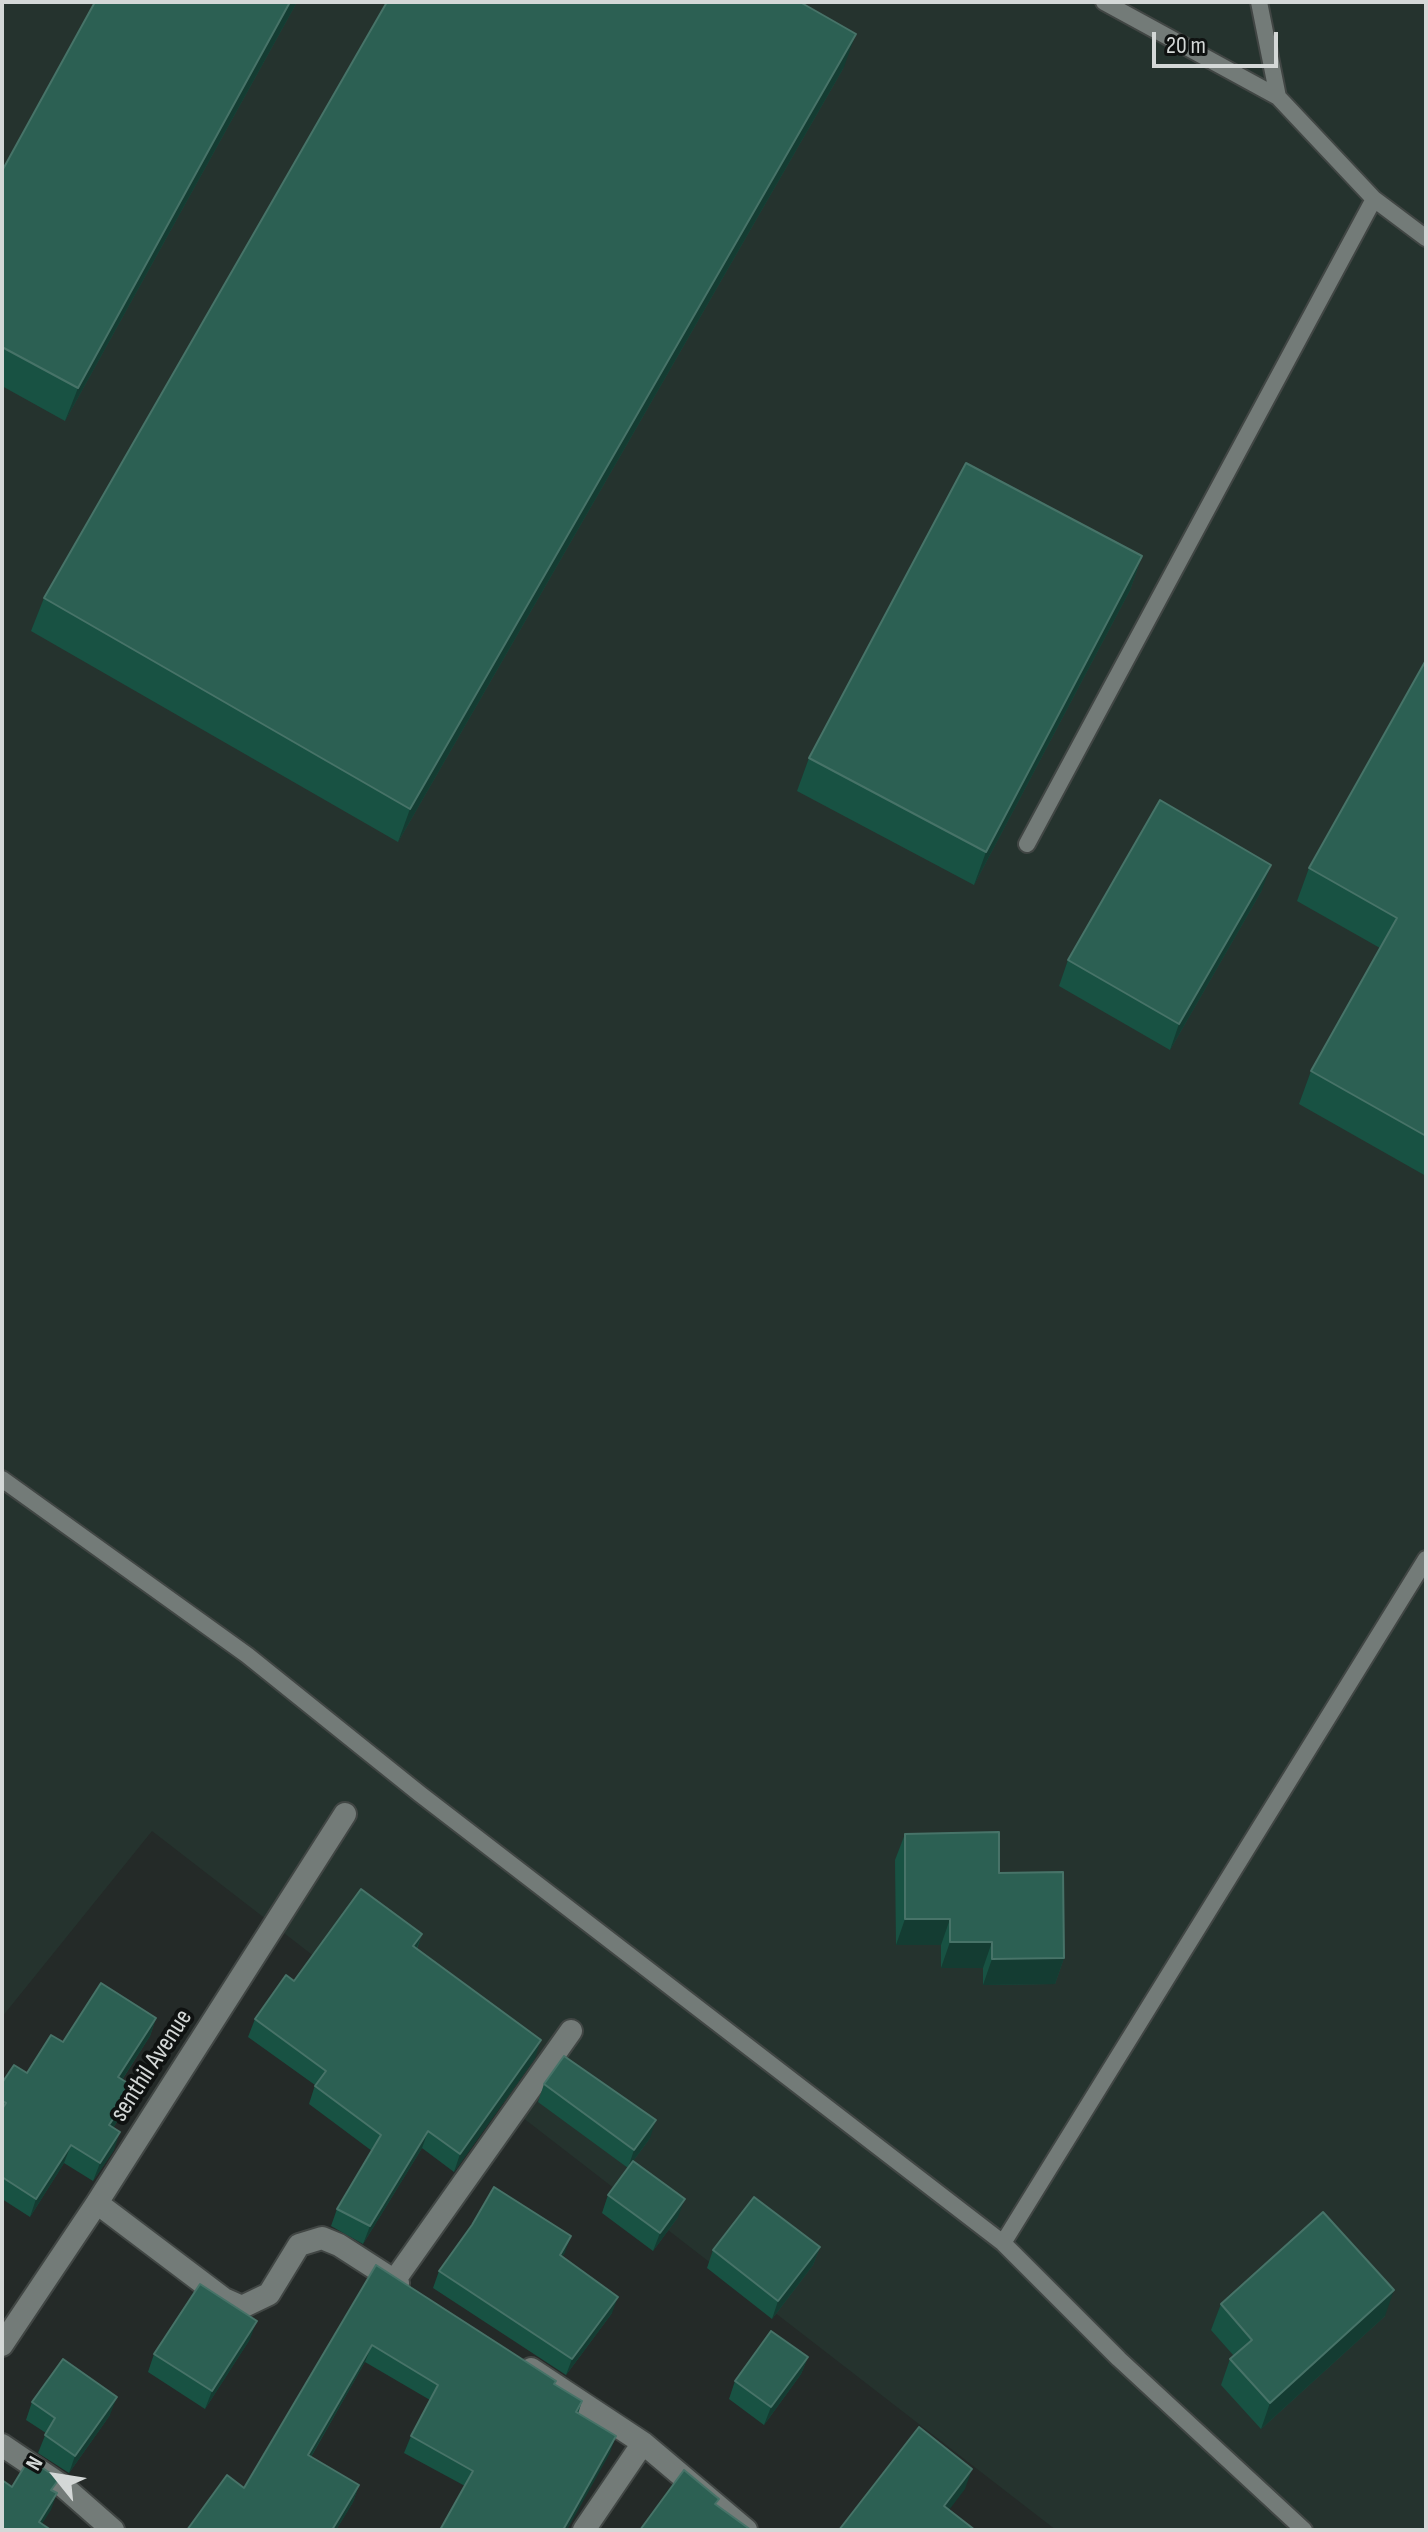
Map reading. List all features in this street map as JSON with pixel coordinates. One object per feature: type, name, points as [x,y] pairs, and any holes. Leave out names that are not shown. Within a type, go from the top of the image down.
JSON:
[{"type":"street","name":"senthil Avenue","points":[[2,2345],[97,2203],[345,1814]]},
{"type":"street","points":[[394,2281],[571,2031]]},
{"type":"street","points":[[97,2203],[224,2299],[242,2307],[269,2294],[299,2245],[322,2238],[339,2245],[420,2296]]},
{"type":"street","points":[[511,2355],[643,2443],[746,2530]]},
{"type":"street","points":[[584,2530],[643,2443]]},
{"type":"street","points":[[2,2445],[64,2487],[113,2530]]},
{"type":"lane","points":[[1104,2],[1278,97],[1374,199],[1426,238]]},
{"type":"lane","points":[[1259,2],[1278,97]]},
{"type":"lane","points":[[1027,844],[1374,199]]},
{"type":"lane","points":[[2,1479],[247,1655],[445,1814],[1003,2243],[1119,2359],[1304,2530]]},
{"type":"lane","points":[[1003,2243],[1426,1559]]},
{"type":"shaded area","points":[[2,2],[1426,2],[1426,2530],[1056,2530],[152,1831],[2,2017]]},
{"type":"building","points":[[95,2],[290,2],[78,388],[2,347],[2,171]]},
{"type":"building","points":[[387,2],[800,2],[856,34],[410,809],[44,598]]},
{"type":"building","points":[[966,463],[1142,556],[986,852],[809,758]]},
{"type":"building","points":[[1426,660],[1426,1136],[1311,1071],[1397,918],[1309,868]]},
{"type":"building","points":[[1160,800],[1271,865],[1179,1024],[1068,960]]},
{"type":"building","points":[[999,1832],[999,1873],[1063,1872],[1064,1958],[992,1959],[992,1942],[950,1942],[950,1919],[905,1919],[905,1834]]},
{"type":"building","points":[[361,1889],[422,1934],[413,1946],[541,2040],[460,2154],[428,2131],[370,2226],[337,2209],[381,2135],[315,2086],[326,2071],[255,2019],[286,1975],[294,1981]]},
{"type":"building","points":[[101,1983],[156,2018],[118,2077],[134,2087],[109,2125],[120,2132],[100,2163],[71,2145],[36,2199],[2,2177],[2,2109],[6,2103],[2,2101],[2,2083],[14,2065],[27,2073],[51,2035],[63,2042]]},
{"type":"building","points":[[564,2056],[656,2120],[634,2150],[544,2084]]},
{"type":"building","points":[[633,2161],[685,2199],[660,2233],[608,2195]]},
{"type":"building","points":[[494,2187],[571,2236],[560,2255],[618,2297],[572,2359],[439,2271],[472,2225]]},
{"type":"building","points":[[754,2197],[820,2247],[778,2301],[713,2250]]},
{"type":"building","points":[[1323,2212],[1394,2290],[1270,2403],[1230,2359],[1252,2340],[1221,2304]]},
{"type":"building","points":[[376,2265],[556,2381],[554,2384],[582,2401],[576,2412],[616,2436],[563,2530],[440,2530],[473,2471],[411,2436],[438,2385],[372,2345],[308,2455],[359,2485],[332,2530],[187,2530],[227,2475],[244,2488]]},
{"type":"building","points":[[200,2284],[257,2321],[212,2391],[154,2354]]},
{"type":"building","points":[[771,2331],[808,2357],[771,2407],[735,2381]]},
{"type":"building","points":[[63,2359],[117,2397],[75,2456],[45,2435],[55,2418],[32,2402]]},
{"type":"building","points":[[919,2427],[972,2469],[944,2506],[975,2530],[839,2530]]},
{"type":"building","points":[[29,2459],[59,2479],[51,2490],[57,2493],[39,2522],[51,2530],[2,2530],[2,2480],[12,2487]]},
{"type":"building","points":[[684,2470],[719,2499],[715,2504],[751,2530],[640,2530]]}]
